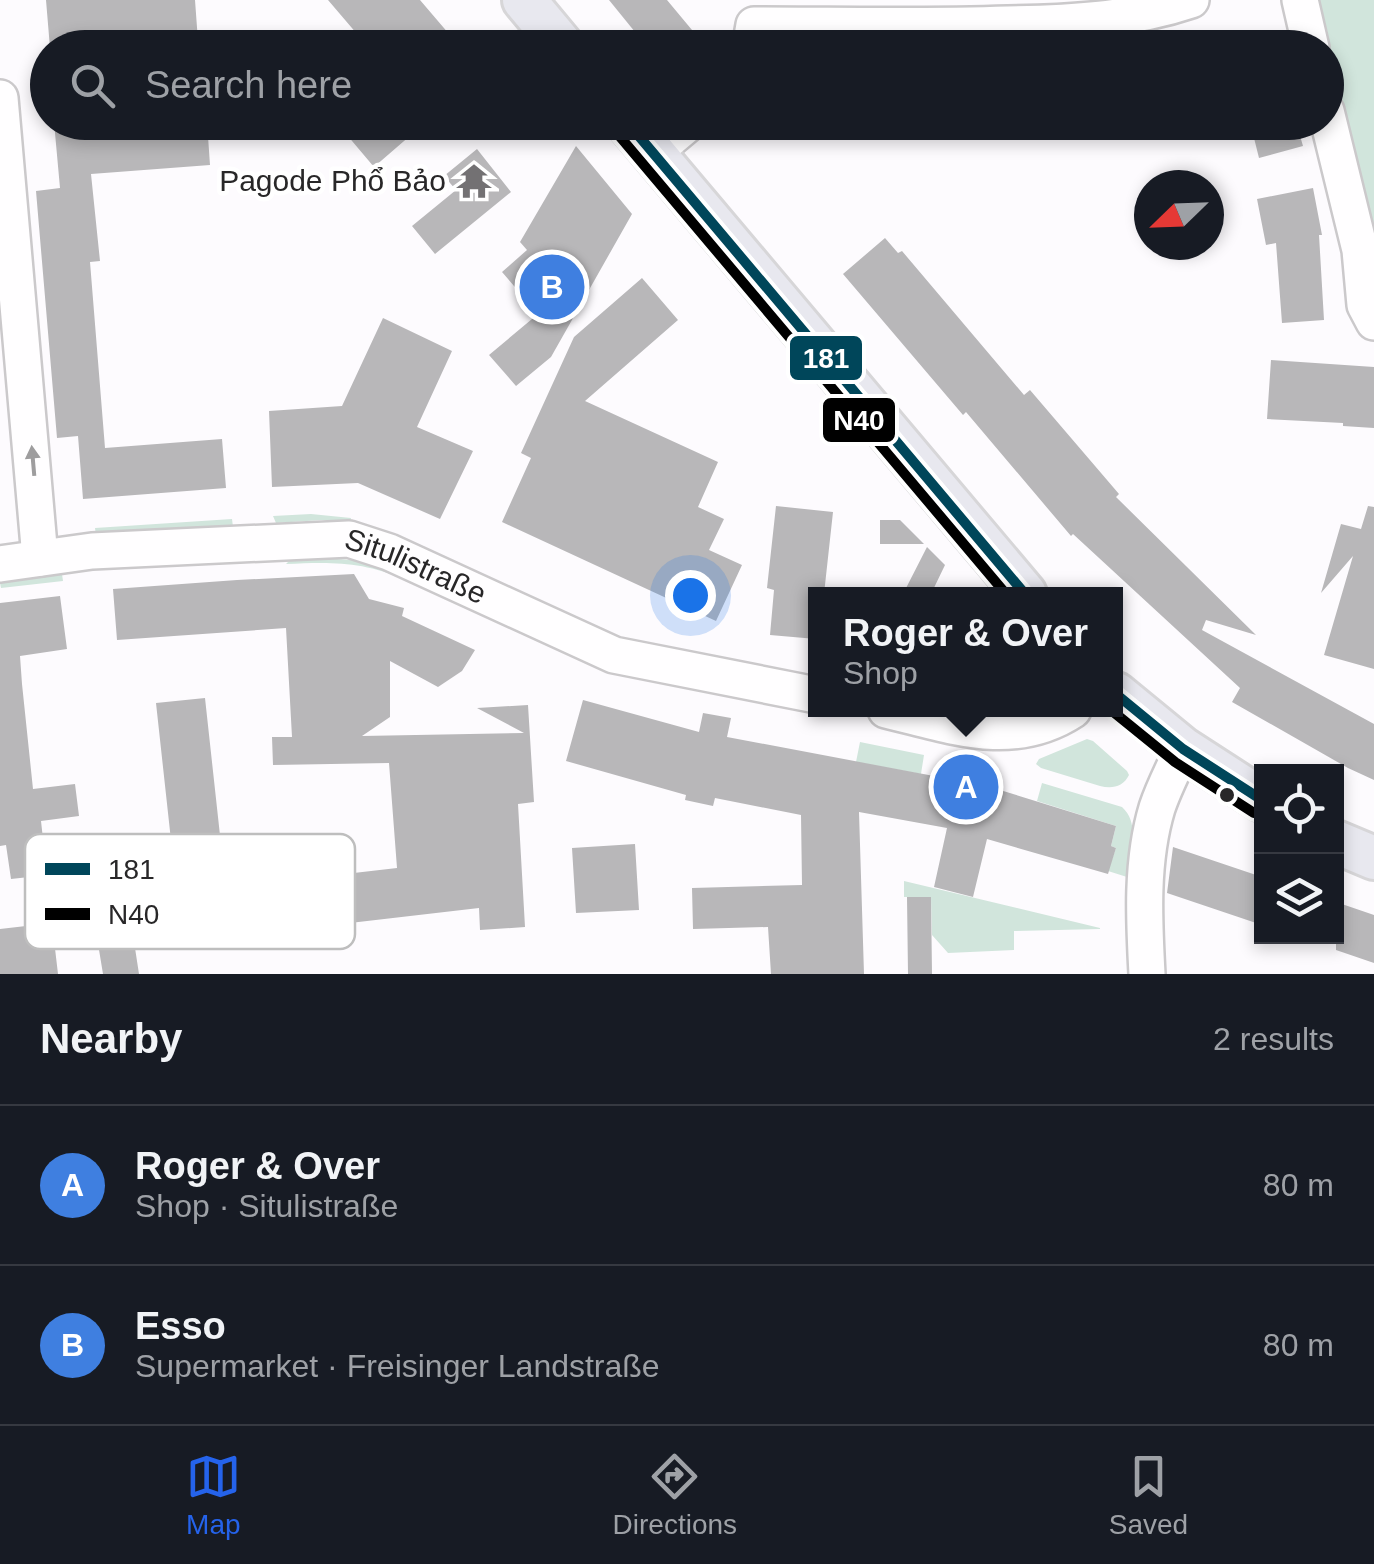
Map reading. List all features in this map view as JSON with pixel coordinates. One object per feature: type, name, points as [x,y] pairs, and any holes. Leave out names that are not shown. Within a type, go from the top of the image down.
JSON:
[{"type":"main road","points":[[524,0],[549,30]]},
{"type":"main road","points":[[642,140],[1018,587]]},
{"type":"main road","points":[[1123,700],[1183,750],[1254,795]]},
{"type":"main road","points":[[1344,845],[1374,858]]},
{"type":"street","points":[[752,24],[1064,23],[1129,15],[1191,0]]},
{"type":"street","points":[[1300,0],[1307,30]]},
{"type":"street","points":[[0,98],[40,558]]},
{"type":"street","points":[[1333,140],[1360,250],[1365,305],[1374,322]]},
{"type":"street","name":"Situlistraße","points":[[0,564],[92,552],[348,540],[388,552],[614,655],[808,693]]},
{"type":"street","points":[[917,717],[1000,732],[1029,730],[1061,717]]},
{"type":"street","points":[[1147,974],[1143,908],[1148,854],[1156,810],[1183,750]]},
{"type":"green space","points":[[1318,0],[1374,0],[1374,250],[1344,109],[1344,30],[1325,30]]},
{"type":"green space","points":[[273,516],[351,518],[350,523],[276,523]]},
{"type":"green space","points":[[232,519],[233,527],[96,536],[95,528]]},
{"type":"green space","points":[[294,556],[367,561],[409,573],[405,580],[347,564],[286,564]]},
{"type":"green space","points":[[62,574],[63,581],[1,588],[0,583]]},
{"type":"green space","points":[[1087,739],[1127,771],[1124,782],[1113,787],[1100,786],[1036,764],[1039,759]]},
{"type":"green space","points":[[860,742],[924,755],[921,774],[856,762]]},
{"type":"green space","points":[[1042,783],[1122,807],[1133,831],[1127,877],[1108,871],[1116,848],[1111,846],[1116,826],[1037,801]]},
{"type":"green space","points":[[904,881],[1100,929],[1014,931],[1014,950],[948,953],[932,935],[931,897],[904,897]]},
{"type":"building","points":[[46,0],[195,0],[197,30],[48,30]]},
{"type":"building","points":[[328,0],[420,0],[446,30],[354,30]]},
{"type":"building","points":[[609,0],[667,0],[692,30],[633,30]]},
{"type":"building","points":[[56,140],[208,140],[210,165],[91,174],[100,261],[90,262],[105,448],[222,439],[226,488],[83,499],[78,436],[57,438],[36,191],[60,188]]},
{"type":"building","points":[[351,140],[405,140],[374,167]]},
{"type":"building","points":[[1254,140],[1301,140],[1303,146],[1259,158]]},
{"type":"building","points":[[576,146],[632,214],[551,357],[516,386],[489,355],[538,314],[502,272],[527,250],[520,242]]},
{"type":"building","points":[[477,149],[511,192],[435,254],[412,226],[456,190],[444,176]]},
{"type":"building","points":[[1313,188],[1322,235],[1324,320],[1282,323],[1276,243],[1266,245],[1257,199]]},
{"type":"building","points":[[885,238],[898,253],[902,251],[1024,395],[1030,390],[1119,494],[1116,497],[1256,635],[1206,620],[1202,630],[1374,724],[1374,780],[1232,702],[1240,688],[1071,536],[843,274]]},
{"type":"building","points":[[642,278],[678,320],[585,401],[718,462],[698,507],[724,519],[709,550],[742,565],[716,621],[502,522],[531,458],[521,453],[574,337]]},
{"type":"building","points":[[383,318],[452,351],[417,427],[473,451],[440,519],[358,483],[272,487],[269,411],[342,406]]},
{"type":"building","points":[[1271,360],[1374,367],[1374,428],[1267,419]]},
{"type":"building","points":[[776,506],[833,512],[825,587],[808,587],[808,638],[770,635],[774,590],[767,588]]},
{"type":"building","points":[[1368,506],[1374,507],[1374,669],[1324,655],[1353,556],[1321,593],[1341,524],[1361,529]]},
{"type":"building","points":[[880,520],[900,520],[924,544],[880,544]]},
{"type":"building","points":[[927,547],[945,565],[934,587],[907,587]]},
{"type":"building","points":[[354,574],[369,599],[404,608],[402,616],[475,650],[462,671],[438,687],[390,661],[390,717],[362,736],[524,733],[477,708],[528,705],[534,802],[518,804],[525,927],[480,930],[479,908],[355,922],[355,873],[397,868],[389,763],[273,765],[272,737],[292,737],[286,628],[117,640],[113,589]]},
{"type":"building","points":[[60,596],[67,649],[20,656],[22,684],[33,789],[75,784],[79,816],[41,821],[42,834],[25,834],[25,877],[11,879],[6,845],[0,846],[0,603]]},
{"type":"building","points":[[205,698],[220,834],[170,834],[156,703]]},
{"type":"building","points":[[583,700],[699,732],[703,713],[731,718],[727,737],[987,786],[1116,826],[1111,846],[1116,848],[1108,874],[987,839],[973,897],[934,887],[947,828],[859,812],[864,974],[771,974],[768,927],[693,929],[692,888],[802,885],[801,815],[715,798],[713,806],[685,800],[686,795],[566,761]]},
{"type":"building","points":[[635,844],[639,910],[576,913],[572,848]]},
{"type":"building","points":[[1173,847],[1254,874],[1254,922],[1167,893]]},
{"type":"building","points":[[907,897],[931,897],[932,974],[908,974]]},
{"type":"building","points":[[1344,905],[1374,915],[1374,963],[1336,950],[1336,944],[1344,944]]},
{"type":"building","points":[[25,926],[25,949],[55,949],[58,974],[0,974],[0,929]]},
{"type":"building","points":[[99,949],[135,949],[139,974],[103,974]]},
{"type":"transit line","name":"N40","points":[[623,140],[1000,587]]},
{"type":"transit line","name":"181","points":[[642,140],[1019,587]]},
{"type":"transit line","name":"181","points":[[1123,700],[1183,749],[1254,795]]},
{"type":"transit line","name":"N40","points":[[1120,717],[1175,762],[1254,813]]},
{"type":"place","name":"Pagode Phổ Bảo","points":[[474,181]]},
{"type":"place","name":"Esso","points":[[552,287]]},
{"type":"place","name":"Roger & Over","points":[[966,787]]}]
